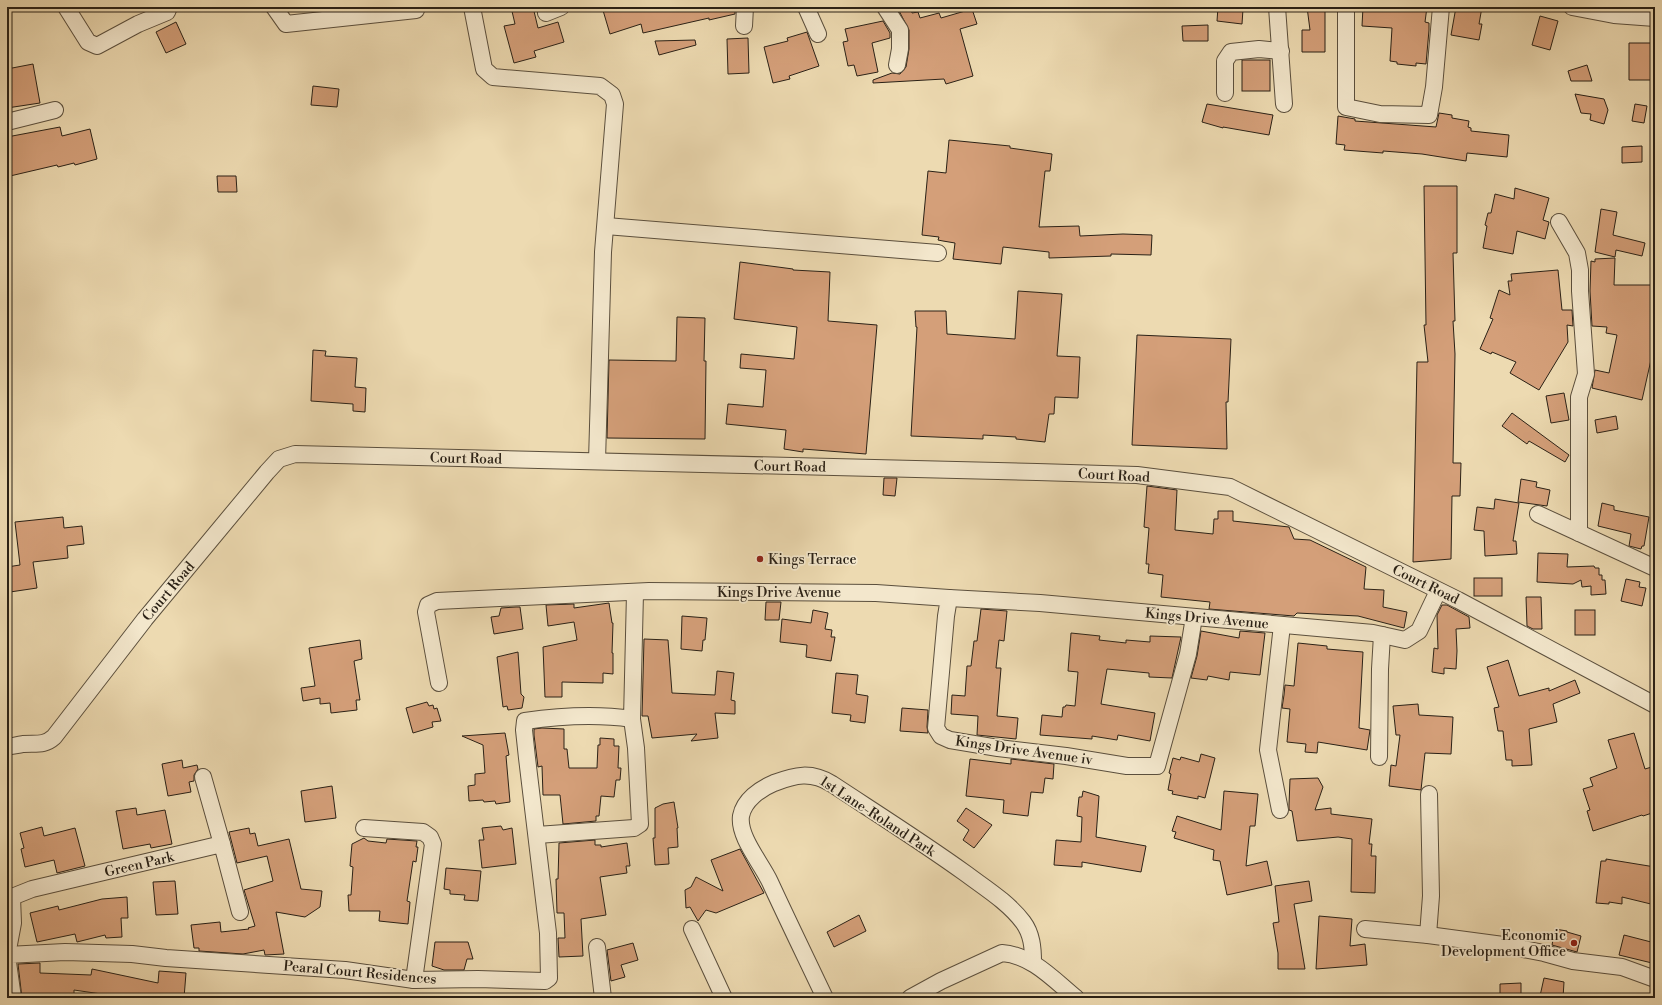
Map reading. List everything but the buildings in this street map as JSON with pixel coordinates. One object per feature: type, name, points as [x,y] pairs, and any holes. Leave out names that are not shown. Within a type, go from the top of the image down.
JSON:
[{"type":"street","points":[[66,7],[88,42],[97,46],[138,24],[168,12],[170,7]]},
{"type":"street","points":[[274,7],[286,24],[416,10]]},
{"type":"street","points":[[472,7],[484,68],[493,77],[600,86],[612,95],[615,104],[603,259],[597,461]]},
{"type":"street","points":[[744,26],[745,7]]},
{"type":"street","points":[[806,7],[818,34]]},
{"type":"street","points":[[885,7],[900,30],[898,65]]},
{"type":"street","points":[[1277,7],[1284,104]]},
{"type":"street","points":[[1346,7],[1346,107],[1394,115],[1429,115],[1434,87],[1441,7]]},
{"type":"street","points":[[1572,7],[1614,15],[1655,18]]},
{"type":"street","points":[[1225,93],[1225,61],[1231,52],[1259,49],[1281,51]]},
{"type":"street","points":[[7,122],[56,110]]},
{"type":"street","points":[[1559,222],[1577,253],[1580,270],[1580,291],[1586,374],[1579,397],[1579,533]]},
{"type":"street","points":[[606,226],[938,253]]},
{"type":"street","name":"Court Road","points":[[7,747],[24,744],[48,743],[54,737],[145,619],[279,458],[296,454],[1037,472],[1137,476],[1230,487],[1465,604],[1655,705]]},
{"type":"street","points":[[1538,514],[1655,568]]},
{"type":"street","name":"Kings Drive Avenue","points":[[439,683],[426,612],[428,605],[437,601],[635,593],[650,591],[876,592],[1040,603],[1382,635],[1405,640],[1419,631],[1438,591]]},
{"type":"street","points":[[537,835],[634,828],[640,824],[637,762],[632,719],[635,593]]},
{"type":"street","name":"Kings Drive Avenue iv","points":[[949,598],[936,728],[941,736],[950,740],[998,748],[1066,756],[1127,766],[1157,766],[1188,654],[1194,617]]},
{"type":"street","points":[[1280,810],[1268,750],[1282,625]]},
{"type":"street","points":[[1379,757],[1382,635]]},
{"type":"street","name":"Pearal Court Residences","points":[[7,955],[65,952],[132,954],[219,962],[345,970],[414,980],[478,979],[545,981],[549,978],[548,934],[527,758],[524,730],[525,721],[579,716],[632,719]]},
{"type":"street","name":"1st Lane-Roland Park","points":[[825,998],[770,881],[747,842],[742,828],[741,816],[747,803],[760,790],[782,780],[807,775],[818,776],[824,779],[866,806],[955,866],[1005,903],[1024,923],[1029,933],[1032,941],[1033,962]]},
{"type":"street","points":[[203,776],[240,912]]},
{"type":"street","points":[[1428,935],[1431,896],[1429,794]]},
{"type":"street","points":[[364,828],[423,832],[430,837],[433,844],[433,854],[414,980]]},
{"type":"street","name":"Green Park","points":[[7,955],[14,923],[12,898],[32,889],[222,844]]},
{"type":"street","points":[[1365,929],[1428,935],[1503,945],[1573,961],[1622,967],[1655,979]]},
{"type":"street","points":[[692,930],[724,998]]},
{"type":"street","points":[[597,946],[603,998]]},
{"type":"street","points":[[910,998],[941,981],[1002,953],[1012,954],[1033,962],[1076,998]]},
{"type":"street","points":[[7,955],[13,998]]},
{"type":"place","name":"Kings Terrace","points":[[760,559]]},
{"type":"place","name":"Economic Development Office","points":[[1574,943]]}]
